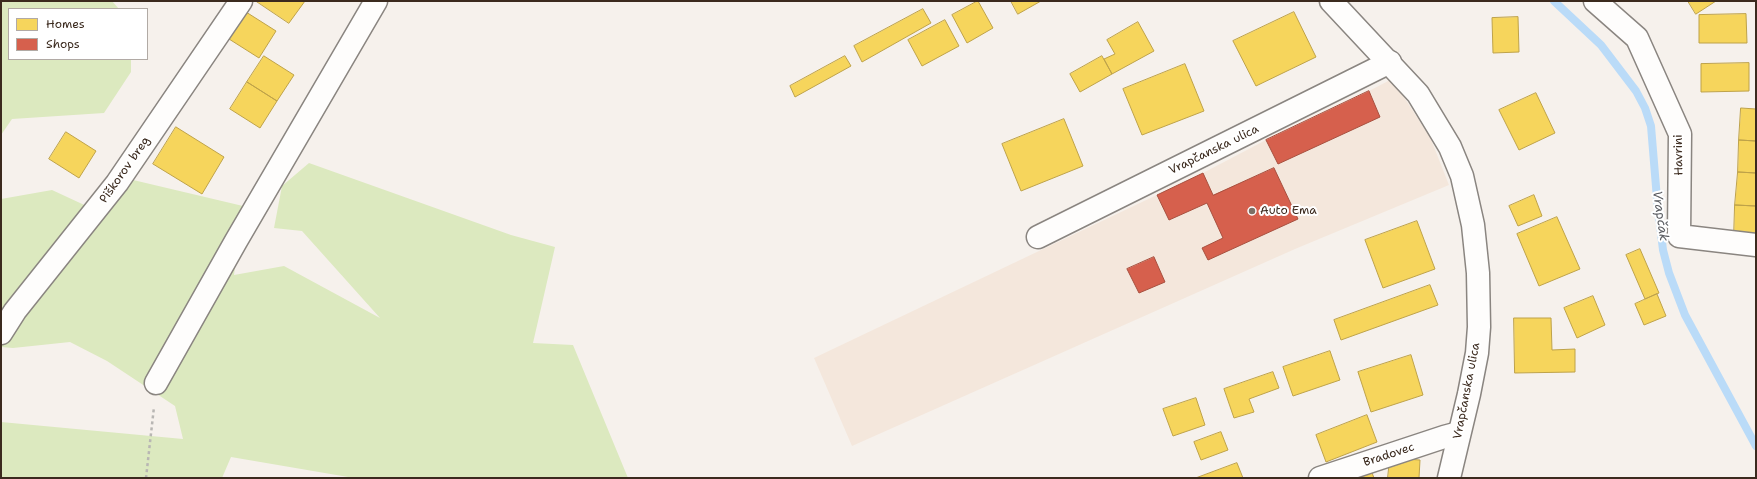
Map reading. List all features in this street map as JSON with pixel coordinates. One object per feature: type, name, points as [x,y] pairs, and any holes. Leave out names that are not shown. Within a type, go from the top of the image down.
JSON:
[{"type":"street","name":"Piškorov breg","points":[[1,333],[15,311],[117,183],[241,1]]},
{"type":"street","points":[[156,383],[236,241],[376,1]]},
{"type":"street","name":"Vrapčanska ulica","points":[[1331,1],[1390,62],[1418,94],[1450,147],[1462,176],[1472,225],[1478,273],[1479,327],[1477,353],[1449,478]]},
{"type":"street","name":"Havrini","points":[[1595,1],[1637,38],[1680,134],[1679,236],[1756,245]]},
{"type":"street","name":"Vrapčanska ulica","points":[[1038,237],[1390,62]]},
{"type":"street","name":"Bradovec","points":[[1320,478],[1459,433]]},
{"type":"path","points":[[146,478],[156,383]]},
{"type":"shaded area","points":[[1392,79],[1430,137],[1449,185],[1295,249],[852,446],[814,358],[1203,173],[1266,140]]},
{"type":"green space","points":[[1,1],[112,1],[118,8],[8,8],[8,60],[131,60],[131,72],[104,113],[12,119],[1,135]]},
{"type":"green space","points":[[309,163],[511,235],[555,247],[533,343],[573,345],[628,478],[354,478],[231,457],[222,478],[1,478],[1,422],[183,439],[175,406],[107,361],[70,342],[13,348],[1,347],[1,199],[52,190],[93,209],[112,175],[243,206],[234,275],[284,266],[380,318],[302,231],[274,228],[282,186]]},
{"type":"building: Homes","points":[[256,1],[305,1],[289,23]]},
{"type":"building: Homes","points":[[978,1],[993,28],[967,43],[952,15]]},
{"type":"building: Homes","points":[[1011,1],[1041,1],[1018,14]]},
{"type":"building: Homes","points":[[1688,1],[1716,1],[1696,14]]},
{"type":"building: Homes","points":[[923,9],[931,23],[862,62],[854,46]]},
{"type":"building: Homes","points":[[246,12],[276,31],[259,58],[229,39]]},
{"type":"building: Homes","points":[[1294,12],[1316,57],[1256,86],[1233,41]]},
{"type":"building: Homes","points":[[1746,14],[1747,43],[1699,43],[1699,15]]},
{"type":"building: Homes","points":[[1518,17],[1519,52],[1493,53],[1492,18]]},
{"type":"building: Homes","points":[[945,20],[959,46],[922,66],[908,40]]},
{"type":"building: Homes","points":[[1138,22],[1154,51],[1112,74],[1104,59],[1115,54],[1107,40]]},
{"type":"building: Homes","points":[[264,56],[294,75],[277,101],[247,82]]},
{"type":"building: Homes","points":[[845,56],[851,66],[795,97],[790,86]]},
{"type":"building: Homes","points":[[1102,56],[1112,74],[1080,92],[1070,74]]},
{"type":"building: Homes","points":[[1749,63],[1749,91],[1701,92],[1701,64]]},
{"type":"building: Homes","points":[[1185,64],[1204,111],[1142,135],[1123,89]]},
{"type":"building: Homes","points":[[247,82],[277,101],[260,128],[230,109]]},
{"type":"building: Homes","points":[[1536,93],[1555,133],[1519,150],[1499,110]]},
{"type":"building: Homes","points":[[1741,108],[1756,109],[1756,141],[1739,140]]},
{"type":"building: Homes","points":[[1064,119],[1083,166],[1021,191],[1002,144]]},
{"type":"building: Homes","points":[[176,127],[224,157],[202,194],[153,164]]},
{"type":"building: Homes","points":[[66,132],[96,151],[79,178],[49,159]]},
{"type":"building: Homes","points":[[1739,140],[1756,141],[1756,173],[1738,172]]},
{"type":"building: Homes","points":[[1738,172],[1756,173],[1756,206],[1735,205]]},
{"type":"building: Homes","points":[[1534,195],[1542,216],[1518,226],[1509,206]]},
{"type":"building: Homes","points":[[1735,205],[1756,206],[1756,238],[1734,237]]},
{"type":"building: Homes","points":[[1557,217],[1580,269],[1539,286],[1517,234]]},
{"type":"building: Homes","points":[[1417,221],[1435,269],[1383,288],[1365,240]]},
{"type":"building: Homes","points":[[1640,249],[1659,293],[1645,299],[1626,255]]},
{"type":"building: Homes","points":[[1430,285],[1438,305],[1341,340],[1334,320]]},
{"type":"building: Homes","points":[[1657,294],[1666,316],[1644,325],[1635,304]]},
{"type":"building: Homes","points":[[1593,296],[1605,325],[1577,338],[1564,308]]},
{"type":"building: Homes","points":[[1514,318],[1551,318],[1552,350],[1575,349],[1575,372],[1515,373]]},
{"type":"building: Homes","points":[[1330,351],[1340,380],[1293,396],[1283,367]]},
{"type":"building: Homes","points":[[1411,355],[1423,395],[1371,412],[1358,372]]},
{"type":"building: Homes","points":[[1273,372],[1279,388],[1249,399],[1254,412],[1234,418],[1224,389]]},
{"type":"building: Homes","points":[[1196,398],[1205,425],[1173,436],[1163,409]]},
{"type":"building: Homes","points":[[1367,415],[1377,442],[1326,462],[1316,435]]},
{"type":"building: Homes","points":[[1221,432],[1228,450],[1201,460],[1194,442]]},
{"type":"building: Homes","points":[[1390,458],[1420,460],[1419,478],[1388,478]]},
{"type":"building: Homes","points":[[1237,463],[1243,478],[1196,478]]},
{"type":"building: Homes","points":[[1369,465],[1374,478],[1357,478],[1354,471]]},
{"type":"building: Shops","points":[[1369,91],[1380,117],[1278,164],[1266,140]]},
{"type":"building: Shops","name":"Auto Ema","points":[[1274,168],[1298,219],[1208,260],[1202,248],[1223,238],[1207,203],[1169,220],[1157,195],[1203,173],[1213,195]]},
{"type":"building: Shops","points":[[1154,257],[1165,282],[1139,293],[1127,269]]},
{"type":"waterway","name":"Vrapčak","points":[[1554,1],[1601,45],[1636,91],[1645,108],[1651,126],[1663,250],[1669,273],[1685,315],[1756,446]]},
{"type":"place","name":"Auto Ema","points":[[1252,211]]}]
